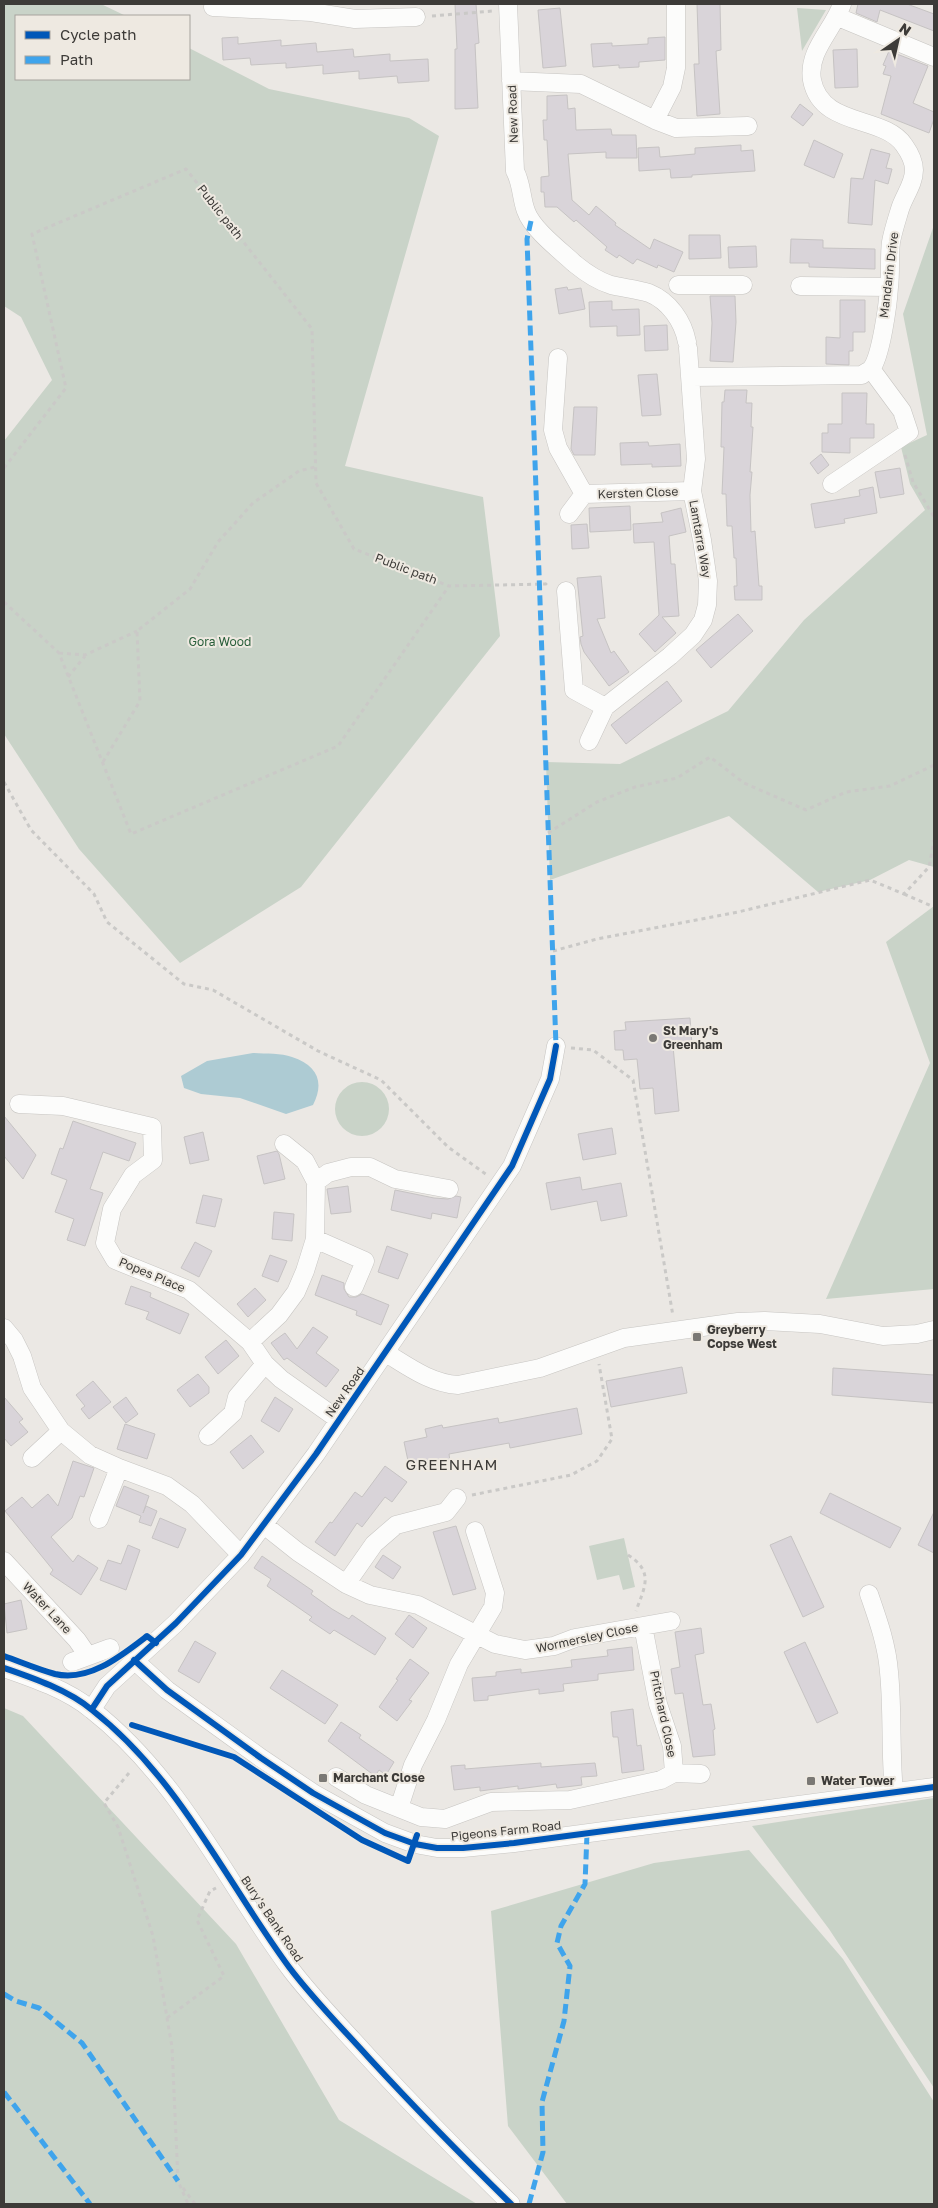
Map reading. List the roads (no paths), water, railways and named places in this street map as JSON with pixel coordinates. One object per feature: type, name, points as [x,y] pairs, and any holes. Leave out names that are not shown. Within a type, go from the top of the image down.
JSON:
[{"type":"street","points":[[655,120],[672,87],[676,68],[676,5]]},
{"type":"street","points":[[208,7],[311,12],[355,19],[416,17]]},
{"type":"street","name":"New Road","points":[[508,7],[515,171],[531,221]]},
{"type":"street","points":[[840,11],[934,57]]},
{"type":"street","name":"Mandarin Drive","points":[[840,11],[814,56],[812,80],[816,91],[834,112],[890,133],[903,144],[912,158],[914,170],[891,242],[889,287],[879,351],[871,369]]},
{"type":"street","points":[[511,81],[581,84],[655,120],[676,128],[748,126]]},
{"type":"street","name":"Lamtarra Way","points":[[531,221],[577,265],[596,279],[649,293],[665,302],[678,318],[685,331],[688,345],[696,458],[692,491],[708,581],[707,605],[703,620],[693,635],[670,656],[605,707],[589,741]]},
{"type":"street","points":[[665,302],[683,279],[743,285]]},
{"type":"street","points":[[800,286],[889,287]]},
{"type":"street","name":"Kersten Close","points":[[558,358],[553,430],[558,448],[584,494]]},
{"type":"street","points":[[691,376],[854,376],[862,375],[871,369],[902,411],[905,435],[832,484]]},
{"type":"street","name":"Kersten Close","points":[[584,494],[692,491]]},
{"type":"street","name":"Kersten Close","points":[[569,514],[584,494]]},
{"type":"street","points":[[566,591],[574,690],[605,707]]},
{"type":"street","name":"New Road","points":[[92,1709],[107,1686],[176,1623],[241,1555],[386,1353],[512,1166],[550,1078],[556,1046]]},
{"type":"street","name":"Popes Place","points":[[19,1104],[62,1106],[152,1127],[152,1160],[133,1175],[112,1209],[105,1243],[115,1260],[189,1290],[250,1342],[265,1364],[281,1380],[339,1420]]},
{"type":"street","points":[[250,1342],[279,1315],[296,1292],[315,1239],[316,1182],[305,1161],[284,1144]]},
{"type":"street","points":[[316,1182],[328,1172],[351,1167],[370,1167],[395,1179],[449,1189]]},
{"type":"street","points":[[315,1239],[365,1261],[354,1287]]},
{"type":"street","points":[[386,1353],[426,1377],[445,1384],[458,1385],[540,1368],[624,1338],[738,1322],[765,1321],[820,1324],[883,1336],[909,1335],[934,1330]]},
{"type":"street","points":[[4,1328],[14,1340],[22,1356],[32,1388],[61,1431],[90,1455],[167,1486],[192,1504],[241,1555]]},
{"type":"street","points":[[208,1436],[233,1413],[237,1397],[265,1364]]},
{"type":"street","points":[[32,1458],[61,1431]]},
{"type":"street","points":[[99,1519],[119,1468]]},
{"type":"street","points":[[346,1584],[374,1544],[396,1525],[446,1512],[457,1498]]},
{"type":"street","name":"Wormersley Close","points":[[264,1525],[298,1552],[346,1584],[370,1595],[418,1605],[494,1644],[525,1650],[554,1646],[575,1638],[671,1621]]},
{"type":"street","points":[[399,1808],[413,1765],[436,1720],[459,1664],[493,1607],[495,1593],[475,1531]]},
{"type":"street","name":"Water Lane","points":[[4,1562],[77,1640],[80,1659],[110,1648]]},
{"type":"street","points":[[869,1594],[884,1641],[889,1671],[893,1725],[891,1758],[894,1792]]},
{"type":"street","name":"Pritchard Close","points":[[637,1626],[658,1704],[672,1746],[668,1776],[701,1774]]},
{"type":"street","name":"Pigeons Farm Road","points":[[134,1660],[167,1690],[313,1793],[384,1833],[415,1844],[437,1848],[464,1848],[514,1843],[934,1787]]},
{"type":"street","name":"Bury's Bank Road","points":[[4,1668],[42,1683],[92,1709],[143,1757],[187,1812],[289,1967],[332,2018],[438,2132],[511,2204]]},
{"type":"street","points":[[336,1777],[366,1796],[421,1817],[446,1819],[491,1802],[570,1800],[668,1776]]},
{"type":"water","points":[[253,1053],[288,1056],[301,1060],[308,1065],[316,1075],[318,1082],[317,1097],[313,1105],[286,1114],[240,1098],[201,1094],[184,1088],[181,1076],[207,1061]]},
{"type":"place","name":"St Mary's Greenham","points":[[653,1038]]},
{"type":"place","name":"Greyberry Copse West","points":[[697,1337]]},
{"type":"place","name":"Marchant Close","points":[[323,1778]]},
{"type":"place","name":"Water Tower","points":[[811,1781]]},
{"type":"district","name":"GREENHAM","points":[[452,1465]]},
{"type":"park label","name":"Gora Wood","points":[[220,642]]}]
